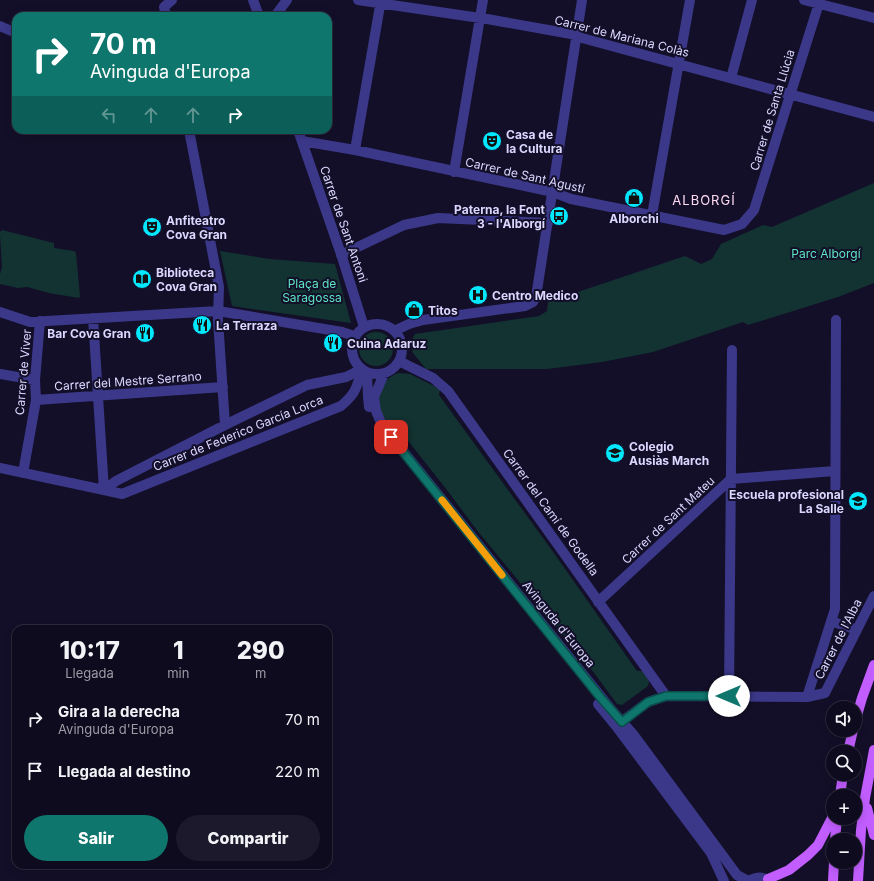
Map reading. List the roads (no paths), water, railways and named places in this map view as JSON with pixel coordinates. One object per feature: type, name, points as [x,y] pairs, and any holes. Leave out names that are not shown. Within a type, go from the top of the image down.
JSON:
[{"type":"main road","points":[[861,701],[874,664]]},
{"type":"main road","points":[[858,881],[865,798],[874,750]]},
{"type":"main road","points":[[865,798],[874,835]]},
{"type":"main road","points":[[769,880],[789,870],[808,855],[818,845],[828,825]]},
{"type":"main road","points":[[833,881],[834,869]]},
{"type":"street","points":[[165,12],[164,7],[172,0]]},
{"type":"street","points":[[253,0],[258,12]]},
{"type":"street","points":[[278,12],[287,0]]},
{"type":"street","name":"Carrer de Mariana Colàs","points":[[358,0],[381,2],[571,34],[874,117]]},
{"type":"street","points":[[454,172],[483,0]]},
{"type":"street","points":[[394,331],[409,324],[423,320],[524,306],[533,302],[536,297],[582,0]]},
{"type":"street","points":[[652,215],[690,0]]},
{"type":"street","points":[[731,78],[752,0]]},
{"type":"street","points":[[804,0],[819,2],[874,18]]},
{"type":"street","points":[[355,150],[381,2]]},
{"type":"street","name":"Carrer de Santa Llúcia","points":[[742,224],[754,210],[819,2]]},
{"type":"street","points":[[0,26],[12,31]]},
{"type":"street","points":[[190,134],[219,287],[218,320],[225,425]]},
{"type":"street","name":"Carrer de Sant Antoni","points":[[299,134],[364,327]]},
{"type":"street","name":"Carrer de Sant Agustí","points":[[302,141],[355,150],[553,192],[571,199],[724,230],[742,224]]},
{"type":"street","points":[[341,255],[404,225],[438,218],[548,223]]},
{"type":"street","points":[[0,312],[30,322],[218,311],[342,332],[354,336]]},
{"type":"street","points":[[93,318],[104,490]]},
{"type":"street","points":[[619,724],[648,702],[666,696],[807,697],[835,608],[836,320]]},
{"type":"street","name":"Carrer de Viver","points":[[24,473],[36,400],[35,380],[40,321]]},
{"type":"street","points":[[371,324],[388,326],[394,331],[399,337],[402,345],[402,353],[395,367],[384,374],[376,375],[363,371],[352,358],[351,350],[354,336],[358,331],[371,324]]},
{"type":"street","points":[[729,696],[732,350]]},
{"type":"street","name":"Carrer del Camí de Godella","points":[[399,361],[434,378],[448,390],[666,696]]},
{"type":"street","name":"Carrer de Federico García Lorca","points":[[104,490],[116,481],[307,385],[346,377],[363,371]]},
{"type":"street","name":"Carrer de Federico García Lorca","points":[[0,468],[122,494],[341,406],[350,399],[355,392],[363,371]]},
{"type":"street","name":"Avinguda d'Europa","points":[[363,371],[370,412],[377,429],[619,724],[633,734],[738,875],[749,881]]},
{"type":"street","points":[[0,374],[35,380]]},
{"type":"street","name":"Avinguda d'Europa","points":[[384,374],[374,397],[376,411],[382,426],[600,697],[711,853],[724,881]]},
{"type":"street","name":"Carrer del Mestre Serrano","points":[[36,400],[223,387]]},
{"type":"street","name":"Carrer de Sant Mateu","points":[[598,602],[731,479],[835,471]]},
{"type":"street","name":"Carrer de l'Alba","points":[[807,697],[825,693],[874,596]]},
{"type":"street","points":[[831,621],[857,630]]},
{"type":"street","points":[[749,881],[758,877],[769,880]]},
{"type":"place","name":"Casa de la Cultura","points":[[492,141]]},
{"type":"place","name":"Alborchi","points":[[634,198]]},
{"type":"place","name":"Paterna, la Font 3 - l'Alborgí","points":[[559,216]]},
{"type":"place","name":"Anfiteatro Cova Gran","points":[[152,227]]},
{"type":"place","name":"Biblioteca Cova Gran","points":[[142,279]]},
{"type":"place","name":"Centro Medico","points":[[478,295]]},
{"type":"place","name":"Titos","points":[[414,310]]},
{"type":"place","name":"La Terraza","points":[[202,325]]},
{"type":"place","name":"Bar Cova Gran","points":[[145,333]]},
{"type":"place","name":"Cuina Adaruz","points":[[333,343]]},
{"type":"place","name":"Colegio Ausiàs March","points":[[615,453]]},
{"type":"place","name":"Escuela profesional La Salle","points":[[858,501]]},
{"type":"district","name":"ALBORGÍ","points":[[704,200]]},
{"type":"park label","name":"Parc Alborgí","points":[[826,253]]},
{"type":"park label","name":"Plaça de Saragossa","points":[[312,290]]}]
